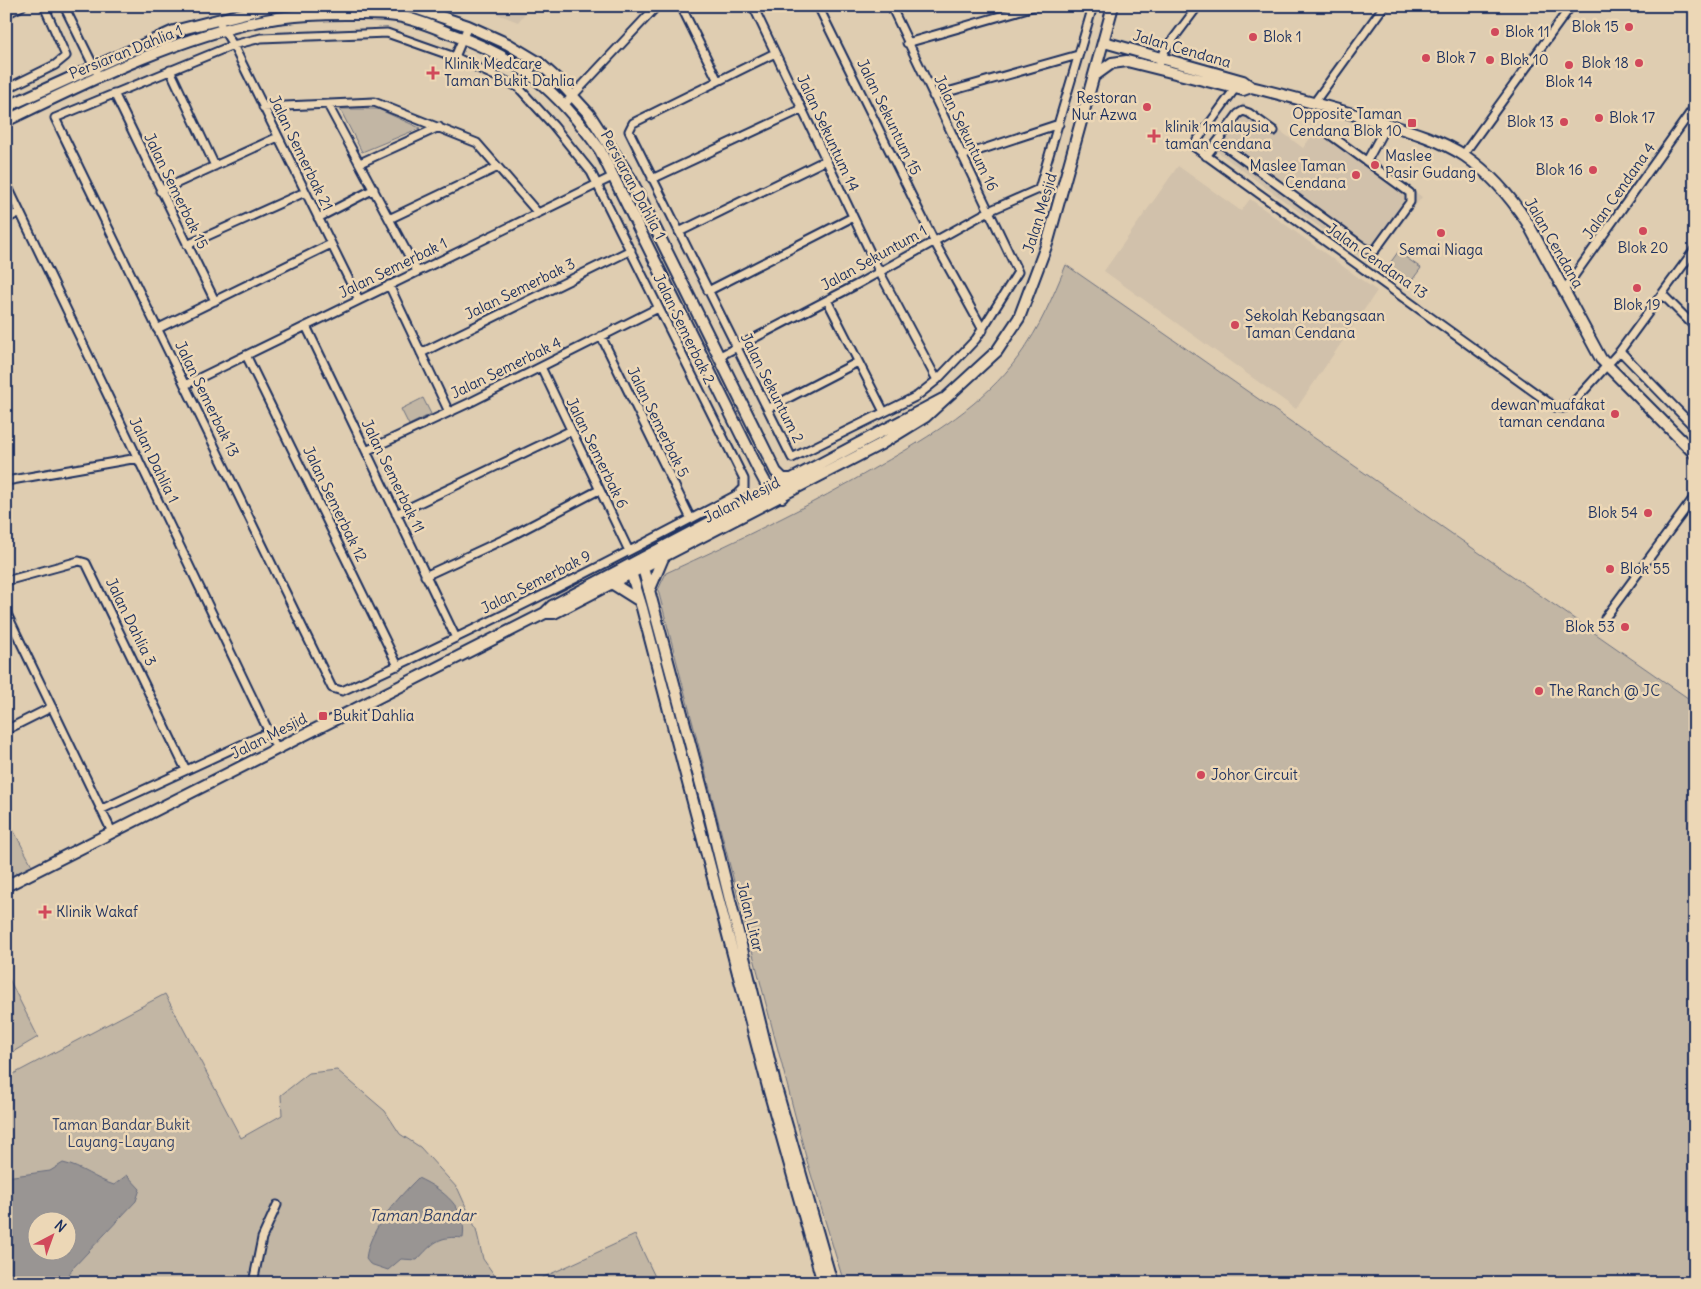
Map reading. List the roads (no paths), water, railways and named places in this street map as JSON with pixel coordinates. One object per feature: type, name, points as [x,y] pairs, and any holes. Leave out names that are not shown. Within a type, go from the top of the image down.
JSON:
[{"type":"main road","name":"Persiaran Dahlia 1","points":[[6,107],[174,31],[273,6]]},
{"type":"main road","name":"Persiaran Dahlia 1","points":[[409,6],[468,26],[508,44],[538,62],[574,95],[608,141],[630,179],[779,476],[793,479]]},
{"type":"main road","name":"Jalan Mesjid","points":[[642,563],[663,558],[881,444],[925,417],[998,351],[1020,318],[1048,241],[1113,6]]},
{"type":"main road","name":"Persiaran Dahlia 1","points":[[6,121],[99,78],[179,45],[224,30],[276,18],[318,14],[384,14],[400,16],[486,47],[521,67],[546,85],[565,104],[600,150],[770,491]]},
{"type":"main road","name":"Jalan Cendana","points":[[1104,42],[1160,63],[1238,84],[1243,90],[1251,87],[1387,124],[1420,135],[1463,155],[1495,181],[1515,203],[1564,290],[1597,354],[1606,366],[1695,454]]},
{"type":"main road","name":"Jalan Cendana","points":[[1094,76],[1112,63],[1127,61],[1160,63]]},
{"type":"main road","name":"Jalan Mesjid","points":[[6,886],[546,613],[552,606],[642,563],[770,491],[944,399]]},
{"type":"main road","points":[[758,469],[768,472],[772,462]]},
{"type":"main road","points":[[770,491],[782,497]]},
{"type":"main road","points":[[649,591],[663,558]]},
{"type":"main road","name":"Jalan Litar","points":[[642,563],[710,818],[776,1088],[832,1283]]},
{"type":"main road","name":"Jalan Mesjid","points":[[546,613],[554,613],[614,584],[630,569]]},
{"type":"main road","name":"Jalan Litar","points":[[630,569],[641,602],[767,1081],[823,1283]]},
{"type":"main road","points":[[614,584],[641,602]]},
{"type":"street","points":[[6,14],[22,6]]},
{"type":"street","points":[[6,89],[55,65],[66,56],[44,6]]},
{"type":"street","points":[[64,6],[99,78]]},
{"type":"street","points":[[565,104],[657,6]]},
{"type":"street","points":[[681,6],[718,81],[775,53]]},
{"type":"street","name":"Jalan Sekuntum 14","points":[[753,6],[878,272],[936,380]]},
{"type":"street","name":"Jalan Sekuntum 15","points":[[818,6],[934,241],[983,330]]},
{"type":"street","name":"Jalan Sekuntum 16","points":[[891,6],[907,43],[1018,272]]},
{"type":"street","points":[[907,43],[1035,6]]},
{"type":"street","points":[[962,156],[1059,124],[1093,6]]},
{"type":"street","points":[[1160,63],[1165,50],[1198,6]]},
{"type":"street","points":[[1314,103],[1384,6]]},
{"type":"street","points":[[1463,155],[1571,6]]},
{"type":"street","name":"Jalan Semerbak 21","points":[[217,19],[232,45],[359,300]]},
{"type":"street","points":[[455,57],[468,26]]},
{"type":"street","name":"Jalan Semerbak 2","points":[[55,118],[232,45],[261,38],[387,33],[455,57],[518,87],[553,125],[599,183],[658,308],[744,479],[744,488]]},
{"type":"street","points":[[933,96],[1078,55]]},
{"type":"street","points":[[170,70],[215,166]]},
{"type":"street","name":"Jalan Sekuntum 2","points":[[718,81],[631,125],[629,131],[792,458],[917,396],[957,360],[983,330],[1018,272]]},
{"type":"street","name":"Jalan Cendana 13","points":[[1238,84],[1193,146],[1555,407],[1563,408],[1571,405],[1620,351],[1695,249]]},
{"type":"street","name":"Jalan Semerbak 15","points":[[114,93],[215,301]]},
{"type":"street","points":[[262,107],[374,102],[478,143],[538,213]]},
{"type":"street","points":[[328,105],[417,271]]},
{"type":"street","name":"Jalan Cendana 4","points":[[1564,290],[1695,106]]},
{"type":"street","points":[[652,179],[802,110]]},
{"type":"street","points":[[1206,156],[1238,114],[1243,111],[1249,112],[1274,131]]},
{"type":"street","name":"Jalan Semerbak 13","points":[[55,118],[332,688],[337,691]]},
{"type":"street","name":"Jalan Sekuntum 1","points":[[718,357],[989,211],[1035,193],[1042,185],[1059,124]]},
{"type":"street","points":[[1367,161],[1387,124]]},
{"type":"street","points":[[360,163],[439,127]]},
{"type":"street","points":[[1218,142],[1366,249],[1372,251],[1377,248],[1393,226],[1410,202],[1411,196],[1408,191],[1329,134]]},
{"type":"street","points":[[160,191],[278,137]]},
{"type":"street","points":[[679,232],[826,160]]},
{"type":"street","points":[[389,219],[498,167]]},
{"type":"street","name":"Jalan Semerbak 1","points":[[184,385],[614,176]]},
{"type":"street","name":"Jalan Dahlia 1","points":[[6,184],[277,749]]},
{"type":"street","points":[[318,218],[374,189]]},
{"type":"street","points":[[187,245],[305,192]]},
{"type":"street","points":[[6,219],[20,212]]},
{"type":"street","points":[[708,291],[853,217]]},
{"type":"street","points":[[157,329],[331,244]]},
{"type":"street","name":"Jalan Semerbak 3","points":[[421,353],[631,250]]},
{"type":"street","points":[[389,285],[450,412]]},
{"type":"street","points":[[1662,294],[1695,327]]},
{"type":"street","points":[[826,300],[884,412]]},
{"type":"street","name":"Jalan Semerbak 4","points":[[366,451],[450,412],[658,308]]},
{"type":"street","name":"Jalan Semerbak 11","points":[[306,326],[456,638]]},
{"type":"street","name":"Jalan Semerbak 5","points":[[601,336],[691,519]]},
{"type":"street","points":[[1620,351],[1695,428]]},
{"type":"street","name":"Jalan Semerbak 12","points":[[246,355],[398,666]]},
{"type":"street","points":[[771,408],[858,362]]},
{"type":"street","name":"Jalan Semerbak 6","points":[[541,367],[598,490],[629,550]]},
{"type":"street","points":[[396,514],[570,431]]},
{"type":"street","points":[[6,481],[138,458]]},
{"type":"street","name":"Jalan Semerbak 9","points":[[337,691],[342,691],[456,638],[691,519],[738,494],[744,488]]},
{"type":"street","points":[[426,576],[509,537],[598,490]]},
{"type":"street","points":[[1605,618],[1695,496]]},
{"type":"street","name":"Jalan Dahlia 3","points":[[6,581],[79,561],[86,563],[186,770]]},
{"type":"street","points":[[6,612],[112,832]]},
{"type":"street","points":[[6,730],[52,707]]},
{"type":"street","points":[[102,809],[269,732]]},
{"type":"street","points":[[253,1283],[262,1238],[277,1205]]},
{"type":"water","points":[[63,1163],[114,1185],[127,1175],[140,1189],[136,1201],[72,1269],[65,1283],[6,1283],[6,1177],[50,1171]]},
{"type":"water","name":"Taman Bandar","points":[[418,1178],[444,1194],[457,1209],[463,1227],[463,1238],[442,1239],[432,1245],[417,1260],[401,1259],[388,1270],[370,1264],[366,1259],[368,1248],[378,1225]]},
{"type":"place","name":"Blok 15","points":[[1629,27]]},
{"type":"place","name":"Blok 11","points":[[1495,32]]},
{"type":"place","name":"Blok 1","points":[[1253,37]]},
{"type":"place","name":"Blok 7","points":[[1426,58]]},
{"type":"place","name":"Blok 10","points":[[1490,60]]},
{"type":"place","name":"Blok 18","points":[[1639,63]]},
{"type":"place","name":"Blok 14","points":[[1569,65]]},
{"type":"place","name":"Klinik Medcare Taman Bukit Dahlia","points":[[433,73]]},
{"type":"place","name":"Restoran Nur Azwa","points":[[1147,107]]},
{"type":"place","name":"Blok 17","points":[[1599,118]]},
{"type":"place","name":"Blok 13","points":[[1564,122]]},
{"type":"place","name":"Opposite Taman Cendana Blok 10","points":[[1412,123]]},
{"type":"place","name":"klinik 1malaysia taman cendana","points":[[1154,136]]},
{"type":"place","name":"Maslee Pasir Gudang","points":[[1375,165]]},
{"type":"place","name":"Blok 16","points":[[1593,170]]},
{"type":"place","name":"Maslee Taman Cendana","points":[[1356,175]]},
{"type":"place","name":"Blok 20","points":[[1643,231]]},
{"type":"place","name":"Semai Niaga","points":[[1441,233]]},
{"type":"place","name":"Blok 19","points":[[1637,288]]},
{"type":"place","name":"Sekolah Kebangsaan Taman Cendana","points":[[1235,325]]},
{"type":"place","name":"dewan muafakat taman cendana","points":[[1615,414]]},
{"type":"place","name":"Blok 54","points":[[1648,513]]},
{"type":"place","name":"Blok 55","points":[[1610,569]]},
{"type":"place","name":"Blok 53","points":[[1625,627]]},
{"type":"place","name":"The Ranch @ JC","points":[[1539,691]]},
{"type":"place","name":"Bukit Dahlia","points":[[323,716]]},
{"type":"place","name":"Johor Circuit","points":[[1201,775]]},
{"type":"place","name":"Klinik Wakaf","points":[[45,912]]},
{"type":"park label","name":"Taman Bandar Bukit Layang-Layang","points":[[121,1134]]}]
